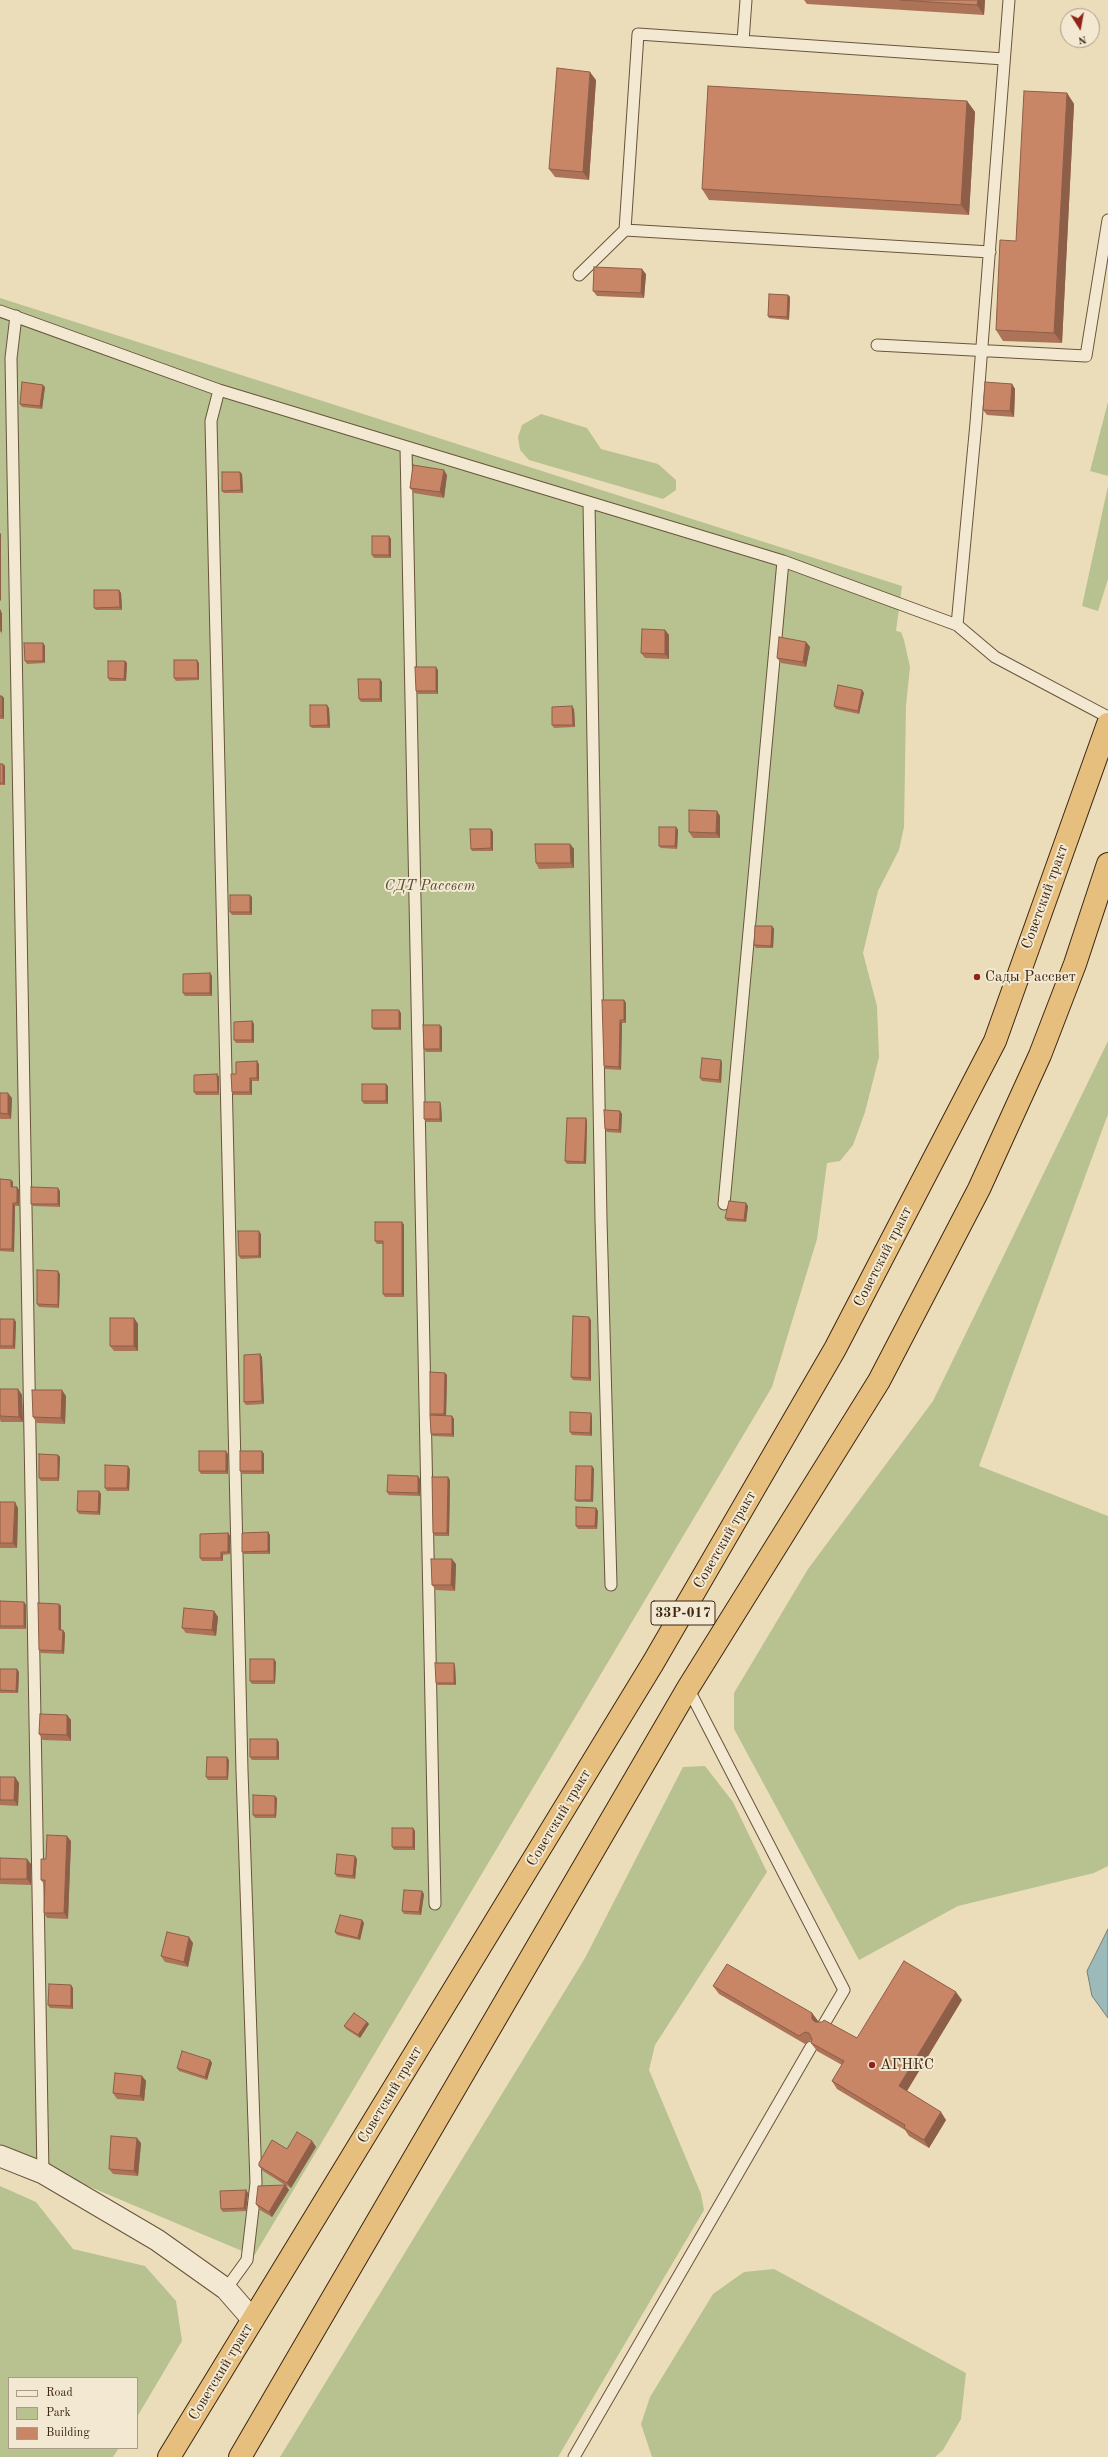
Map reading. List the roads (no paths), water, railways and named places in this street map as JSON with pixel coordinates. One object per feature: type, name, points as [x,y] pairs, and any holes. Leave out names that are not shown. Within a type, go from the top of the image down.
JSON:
[{"type":"highway","name":"Советский тракт","points":[[170,2457],[654,1663],[835,1349],[995,1042],[1108,724]]},
{"type":"highway","name":"33Р-017","points":[[240,2457],[688,1688],[878,1381],[979,1189],[1040,1055],[1076,964],[1108,864]]},
{"type":"street","points":[[0,2156],[43,2173],[157,2240],[226,2289],[253,2320]]},
{"type":"lane","points":[[743,41],[746,0]]},
{"type":"lane","points":[[957,624],[982,350],[1009,0]]},
{"type":"lane","points":[[579,275],[625,230],[638,34],[1004,59]]},
{"type":"lane","points":[[877,345],[1086,356],[1108,220]]},
{"type":"lane","points":[[625,230],[990,252]]},
{"type":"lane","points":[[0,311],[219,390],[406,448],[783,561],[957,624],[995,657],[1108,717]]},
{"type":"lane","points":[[16,316],[11,366],[43,2173]]},
{"type":"lane","points":[[219,390],[212,421],[212,445],[242,1771],[256,2183],[247,2260],[226,2289]]},
{"type":"lane","points":[[406,448],[435,1904]]},
{"type":"lane","points":[[589,503],[601,1220],[611,1585]]},
{"type":"lane","points":[[724,1204],[783,561]]},
{"type":"lane","points":[[688,1688],[844,1990],[824,2024]]},
{"type":"lane","points":[[574,2457],[811,2047]]},
{"type":"water","points":[[1108,1929],[1108,2018],[1092,1996],[1087,1971]]},
{"type":"place","name":"Сады Рассвет","points":[[977,977]]},
{"type":"place","name":"АГНКС","points":[[872,2065]]},
{"type":"park label","name":"СДТ Рассвет","points":[[430,886]]}]
